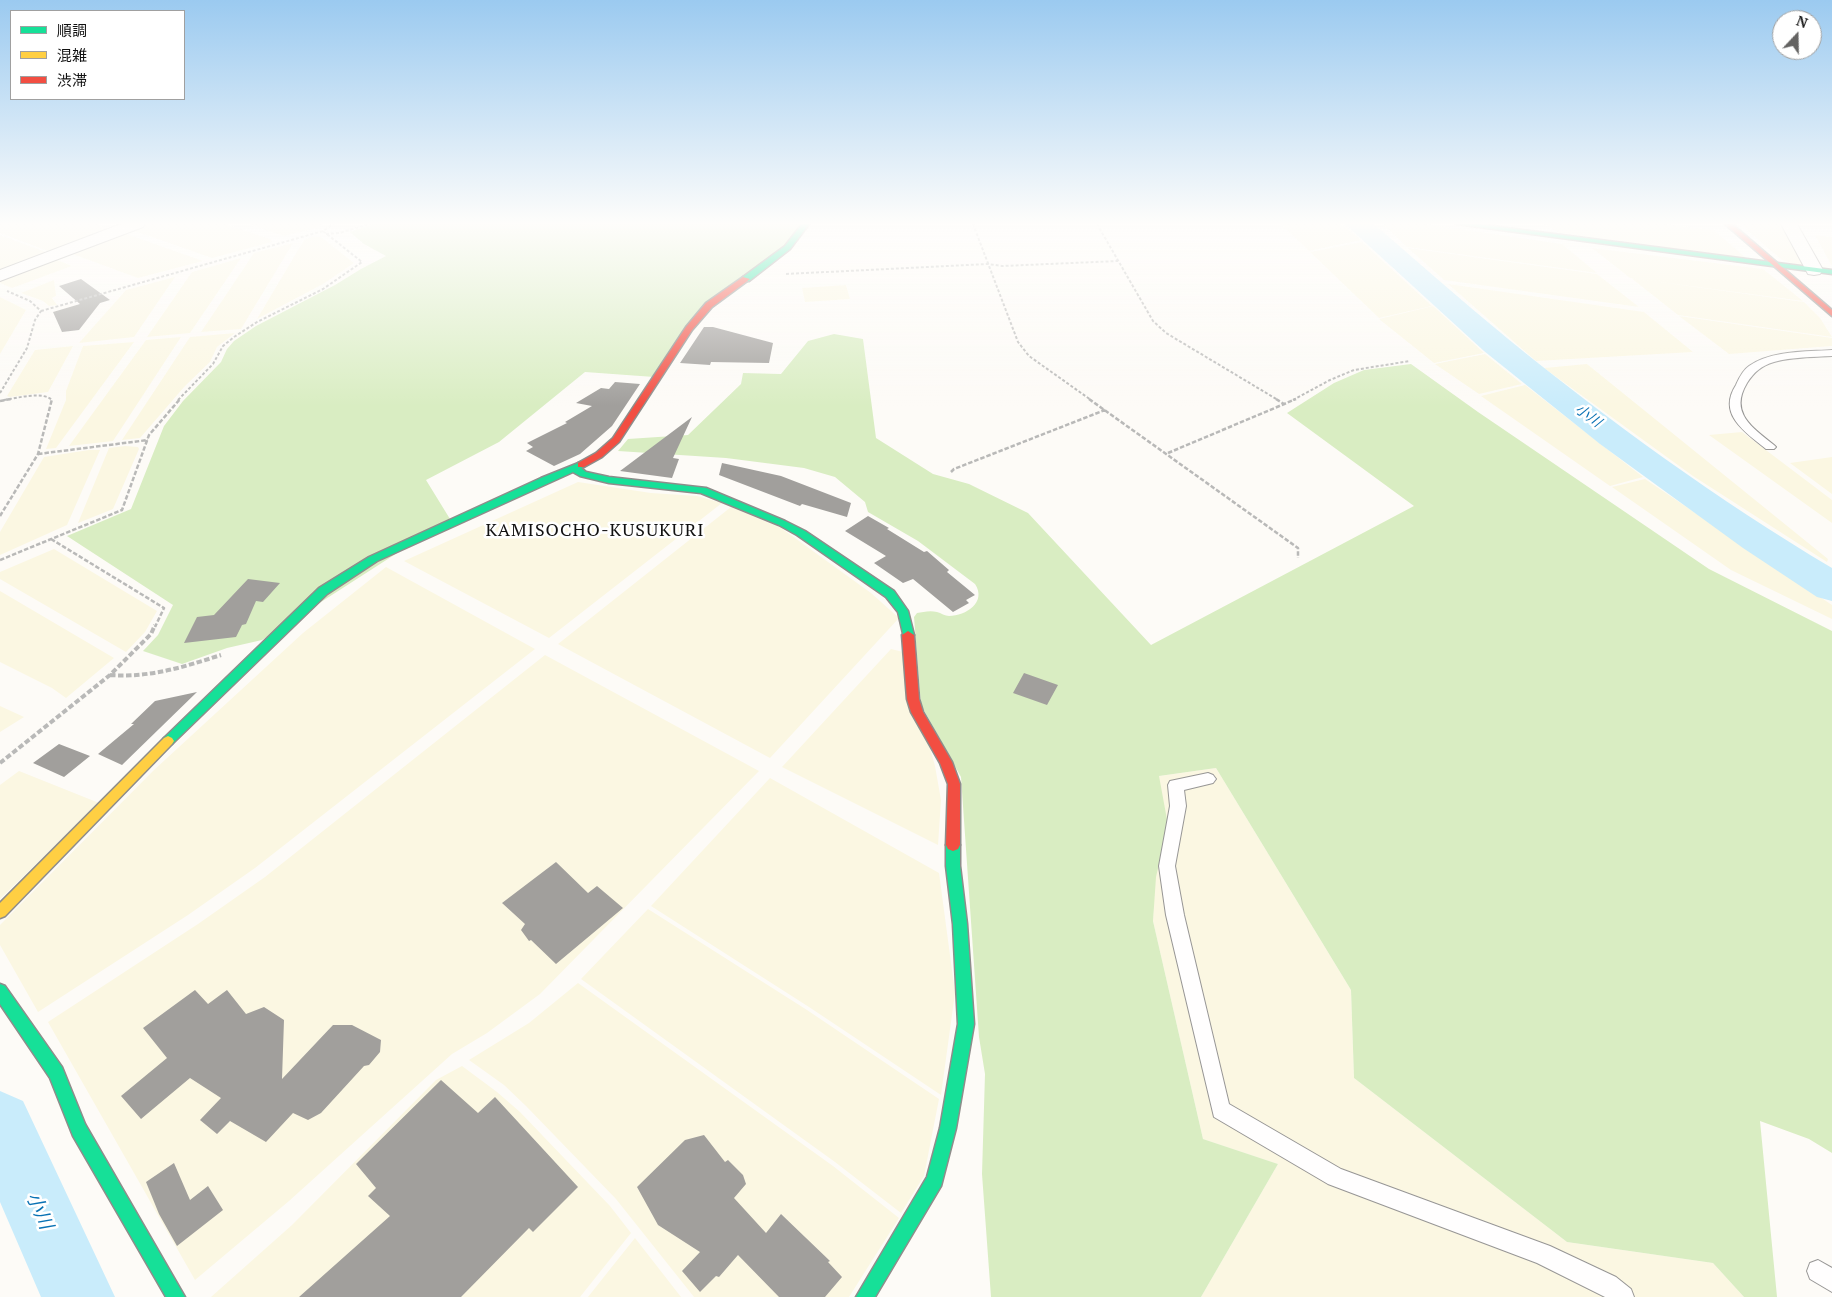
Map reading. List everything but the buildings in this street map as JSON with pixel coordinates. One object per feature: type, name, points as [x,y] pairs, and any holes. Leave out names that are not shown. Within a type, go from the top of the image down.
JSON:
[{"type":"street","points":[[0,912],[169,740],[323,591],[373,559],[544,480],[575,469],[599,455],[616,440],[689,329],[709,305],[738,285]]},
{"type":"street","points":[[1797,285],[1832,314]]},
{"type":"street","points":[[575,469],[582,474],[609,480],[703,490],[782,524],[801,534],[890,594],[903,611],[909,638],[912,699],[917,712],[946,762],[954,784],[953,866],[960,924],[966,1024],[948,1128],[935,1180],[865,1297]]},
{"type":"street","points":[[0,991],[56,1073],[79,1130],[176,1297]]},
{"type":"lane","points":[[1770,447],[1743,423],[1734,410],[1734,396],[1744,378],[1752,368],[1768,362],[1832,353]]},
{"type":"lane","points":[[1208,779],[1176,785],[1178,806],[1167,866],[1175,915],[1221,1110],[1335,1177],[1542,1254],[1608,1284],[1623,1297]]},
{"type":"path","points":[[0,393],[27,348],[35,320],[41,311],[134,285]]},
{"type":"path","points":[[0,560],[122,510],[149,435],[170,409],[213,364],[223,346],[234,336],[329,285]]},
{"type":"path","points":[[996,285],[1018,342],[1029,356],[1298,548],[1298,558]]},
{"type":"path","points":[[1132,285],[1153,321],[1166,333],[1284,404]]},
{"type":"path","points":[[0,288],[30,301],[41,311]]},
{"type":"path","points":[[1167,454],[1284,404],[1347,372],[1410,361]]},
{"type":"path","points":[[0,401],[38,396],[49,396],[52,398],[38,454],[0,516]]},
{"type":"path","points":[[951,472],[993,452],[1105,410]]},
{"type":"path","points":[[38,454],[148,440]]},
{"type":"path","points":[[0,763],[110,675],[151,634],[164,608],[50,539]]},
{"type":"path","points":[[110,675],[129,677],[154,674],[224,654]]},
{"type":"shaded area","points":[[4,285],[21,285],[12,288]]},
{"type":"shaded area","points":[[43,285],[55,285],[56,296],[52,298],[57,305],[49,306],[43,301],[21,293]]},
{"type":"shaded area","points":[[147,285],[170,285],[134,337],[79,343],[126,290]]},
{"type":"shaded area","points":[[183,285],[223,285],[190,333],[147,337]]},
{"type":"shaded area","points":[[233,285],[268,285],[241,329],[201,332]]},
{"type":"shaded area","points":[[278,285],[322,285],[257,319]]},
{"type":"shaded area","points":[[846,285],[850,299],[805,302],[802,288]]},
{"type":"shaded area","points":[[1344,285],[1409,285],[1432,306],[1379,318]]},
{"type":"shaded area","points":[[1449,285],[1644,312],[1693,352],[1536,361]]},
{"type":"shaded area","points":[[1477,285],[1610,285],[1639,307]]},
{"type":"shaded area","points":[[1639,285],[1678,285],[1804,302],[1820,318],[1832,337],[1678,315]]},
{"type":"shaded area","points":[[1679,285],[1782,285],[1803,301]]},
{"type":"shaded area","points":[[0,297],[26,310],[0,354]]},
{"type":"shaded area","points":[[1433,306],[1484,353],[1434,363],[1379,319]]},
{"type":"shaded area","points":[[1679,316],[1832,338],[1832,346],[1729,354]]},
{"type":"shaded area","points":[[235,333],[217,347],[210,362],[185,386],[140,438],[122,440],[190,337]]},
{"type":"shaded area","points":[[181,337],[113,441],[69,446],[146,340]]},
{"type":"shaded area","points":[[134,342],[56,448],[46,449],[66,400],[66,391],[83,346]]},
{"type":"shaded area","points":[[73,346],[48,392],[7,396],[35,350]]},
{"type":"shaded area","points":[[1485,354],[1522,384],[1479,394],[1435,364]]},
{"type":"shaded area","points":[[1587,364],[1828,559],[1827,562],[1693,476],[1544,368]]},
{"type":"shaded area","points":[[1525,385],[1643,477],[1610,486],[1481,396]]},
{"type":"shaded area","points":[[1742,432],[1832,500],[1832,523],[1709,435]]},
{"type":"shaded area","points":[[138,447],[139,449],[113,509],[78,523],[109,448]]},
{"type":"shaded area","points":[[100,450],[67,525],[0,555],[0,532],[44,457]]},
{"type":"shaded area","points":[[1832,457],[1832,494],[1790,463]]},
{"type":"shaded area","points":[[1645,479],[1832,605],[1832,619],[1731,570],[1612,487]]},
{"type":"shaded area","points":[[578,482],[651,493],[697,496],[722,503],[549,638],[404,561]]},
{"type":"shaded area","points":[[731,507],[781,528],[871,593],[899,618],[770,758],[558,644]]},
{"type":"shaded area","points":[[54,549],[157,611],[145,632],[126,652],[0,579],[0,572]]},
{"type":"shaded area","points":[[386,567],[535,649],[255,868],[188,915],[38,1012],[0,945],[0,925],[154,770],[303,633]]},
{"type":"shaded area","points":[[0,591],[114,658],[66,698],[52,688],[0,662]]},
{"type":"shaded area","points":[[891,649],[903,652],[935,766],[941,800],[938,845],[782,767]]},
{"type":"shaded area","points":[[545,655],[759,771],[540,994],[487,1033],[452,1054],[289,1201],[195,1280],[48,1022],[198,924],[265,877]]},
{"type":"shaded area","points":[[0,706],[24,717],[0,732]]},
{"type":"shaded area","points":[[1216,768],[1351,990],[1354,1078],[1567,1242],[1713,1263],[1744,1297],[1201,1297],[1278,1164],[1203,1139],[1153,921],[1159,776]]},
{"type":"shaded area","points":[[19,771],[99,803],[0,899],[0,785]]},
{"type":"shaded area","points":[[770,778],[939,873],[955,993],[941,1095],[809,1007],[651,906]]},
{"type":"shaded area","points":[[648,909],[807,1010],[939,1099],[924,1176],[901,1213],[835,1162],[581,979]]},
{"type":"shaded area","points":[[578,983],[833,1166],[899,1218],[849,1297],[694,1297],[616,1199],[504,1085],[469,1060],[529,1023]]},
{"type":"shaded area","points":[[462,1066],[520,1112],[610,1206],[631,1233],[580,1297],[211,1297],[292,1225],[436,1080]]},
{"type":"shaded area","points":[[635,1238],[681,1297],[588,1297],[611,1268]]},
{"type":"green space","points":[[335,285],[732,285],[654,377],[585,372],[499,442],[426,480],[450,519],[262,640],[227,648],[182,664],[143,651],[158,635],[173,605],[67,536],[131,509],[164,426],[183,401],[221,362],[227,349],[234,341],[256,326]]},
{"type":"green space","points":[[834,334],[863,339],[876,438],[933,474],[969,484],[1028,513],[1151,645],[1414,506],[1287,413],[1334,383],[1364,370],[1411,364],[1478,412],[1709,569],[1832,631],[1832,1153],[1809,1139],[1760,1121],[1777,1297],[1744,1297],[1713,1263],[1567,1242],[1354,1078],[1351,990],[1216,768],[1159,776],[1168,825],[1156,877],[1153,921],[1203,1139],[1278,1164],[1201,1297],[991,1297],[982,1174],[985,1074],[979,1037],[961,777],[921,705],[914,617],[917,613],[929,611],[949,616],[968,611],[977,602],[978,591],[975,584],[918,541],[868,512],[865,502],[835,477],[804,468],[726,458],[618,451],[628,439],[688,435],[741,384],[743,373],[781,374],[808,341]]},
{"type":"waterway","name":"小川","points":[[1427,285],[1495,344],[1648,463],[1757,540],[1832,587]]},
{"type":"waterway","name":"小川","points":[[0,1124],[78,1297]]},
{"type":"traffic: fast","points":[[168,741],[323,591],[373,559],[544,480],[581,465]]},
{"type":"traffic: fast","points":[[575,469],[583,474],[609,480],[703,490],[782,523],[801,533],[890,594],[903,611],[908,635]]},
{"type":"traffic: fast","points":[[865,1297],[935,1180],[948,1128],[966,1024],[960,924],[953,866],[953,845]]},
{"type":"traffic: fast","points":[[0,991],[56,1073],[79,1130],[176,1297]]},
{"type":"traffic: slow","points":[[0,912],[168,741]]},
{"type":"traffic: jam","points":[[581,465],[599,455],[616,440],[689,329],[709,305],[738,285]]},
{"type":"traffic: jam","points":[[1798,285],[1832,314]]},
{"type":"traffic: jam","points":[[908,635],[913,699],[917,712],[946,762],[954,784],[953,845]]},
{"type":"district","name":"KAMISOCHO-KUSUKURI","points":[[595,531]]}]
